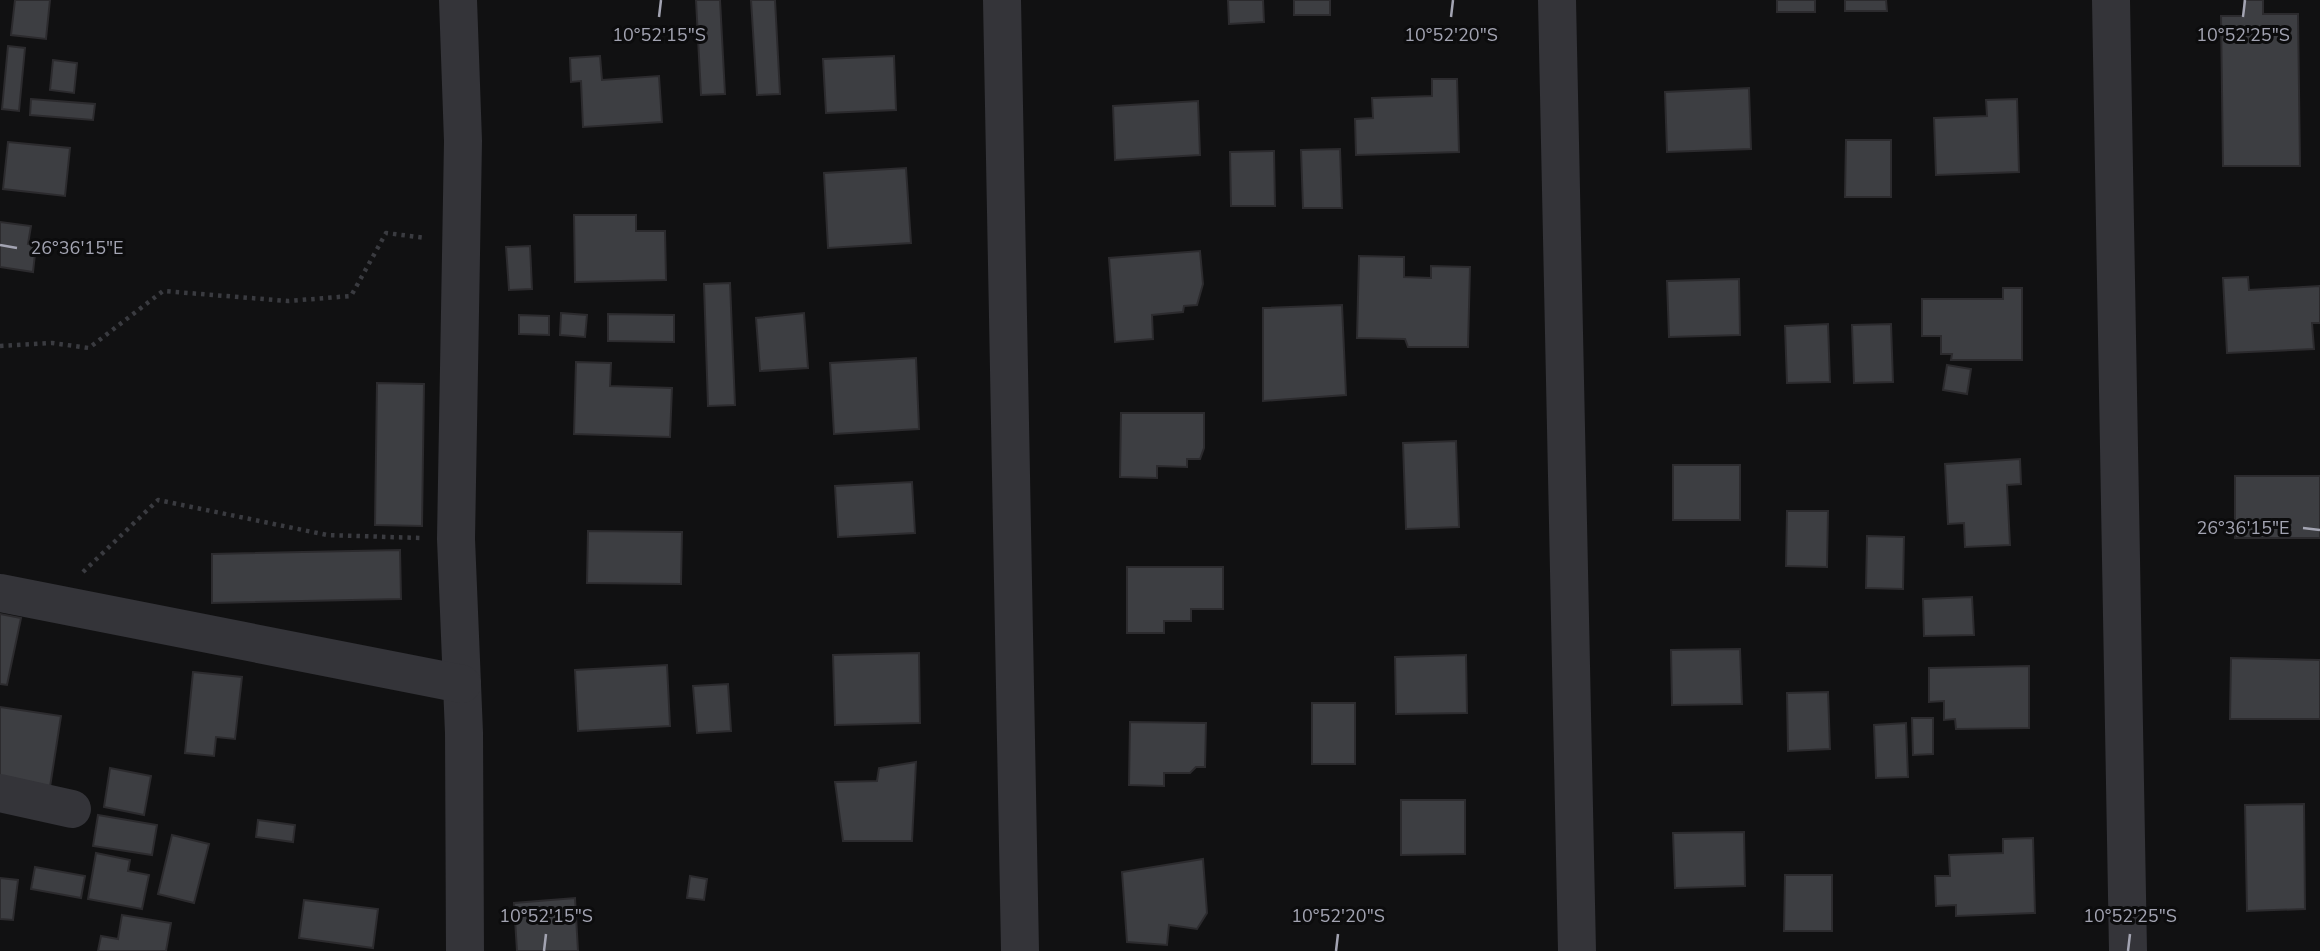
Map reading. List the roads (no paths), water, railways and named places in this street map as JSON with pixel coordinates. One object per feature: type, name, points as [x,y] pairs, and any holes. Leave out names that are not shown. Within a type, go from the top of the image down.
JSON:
[{"type":"street","points":[[458,0],[463,141],[456,539],[462,684],[466,951]]},
{"type":"street","points":[[1002,0],[1020,951]]},
{"type":"street","points":[[1557,0],[1577,951]]},
{"type":"street","points":[[2111,0],[2128,951]]},
{"type":"street","points":[[0,593],[462,684]]},
{"type":"street","points":[[0,793],[72,809]]}]
